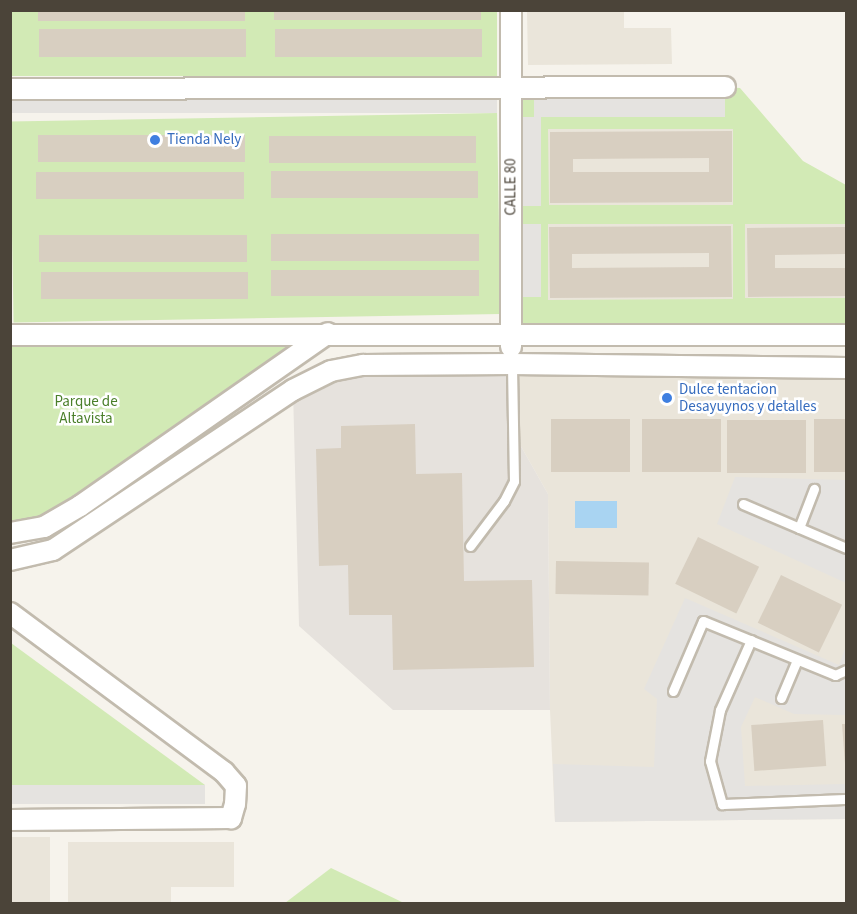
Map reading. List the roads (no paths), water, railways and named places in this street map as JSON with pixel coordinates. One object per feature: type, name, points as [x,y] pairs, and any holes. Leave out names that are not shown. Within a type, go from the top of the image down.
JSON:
[{"type":"street","name":"CALLE 80","points":[[511,10],[512,364]]},
{"type":"street","points":[[10,89],[726,87]]},
{"type":"street","points":[[10,533],[44,526],[80,506],[328,333]]},
{"type":"street","points":[[10,335],[328,333],[511,336],[846,335]]},
{"type":"street","points":[[10,560],[53,550],[293,390],[331,371],[363,365],[512,364],[846,368]]},
{"type":"street","points":[[10,613],[224,772],[236,786],[231,818],[10,820]]},
{"type":"lane","points":[[470,546],[504,501],[514,481],[512,364]]},
{"type":"lane","points":[[799,528],[814,489]]},
{"type":"lane","points":[[743,504],[846,548]]},
{"type":"lane","points":[[673,690],[703,621],[834,675],[846,670]]},
{"type":"lane","points":[[751,640],[720,710],[710,762],[722,804],[846,799]]},
{"type":"lane","points":[[781,698],[797,660]]},
{"type":"water","points":[[575,501],[617,501],[617,528],[575,528]]},
{"type":"place","name":"Tienda Nely","points":[[155,140]]},
{"type":"place","name":"Dulce tentacion Desayuynos y detalles","points":[[667,398]]},
{"type":"park label","name":"Parque de Altavista","points":[[86,410]]}]
